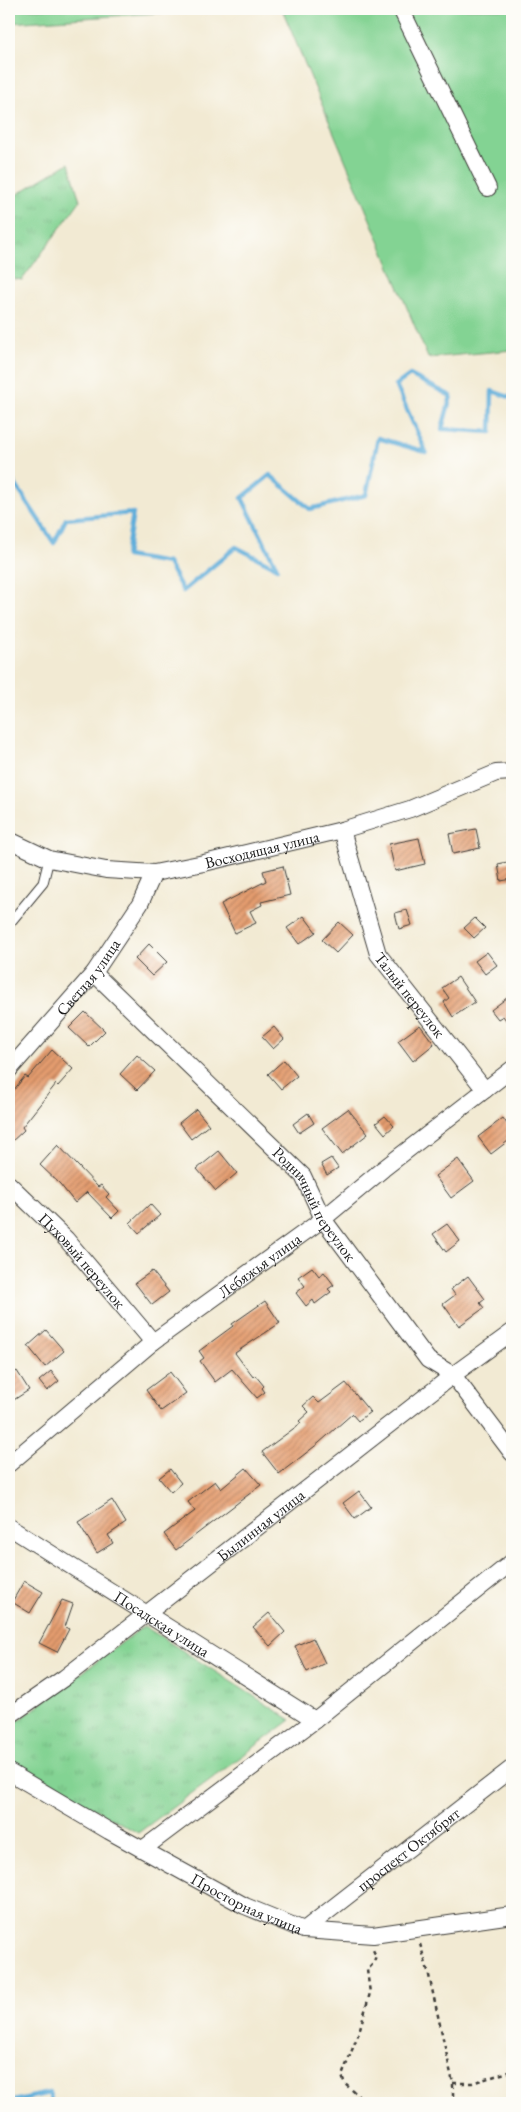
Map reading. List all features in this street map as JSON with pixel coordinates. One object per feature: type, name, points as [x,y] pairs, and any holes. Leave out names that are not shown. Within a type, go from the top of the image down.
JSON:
[{"type":"street","points":[[401,9],[488,188]]},
{"type":"street","name":"Восходящая улица","points":[[9,840],[49,859],[106,870],[154,872],[204,863],[342,830],[410,809],[496,773],[512,772]]},
{"type":"street","name":"Талый переулок","points":[[342,830],[378,954],[485,1090]]},
{"type":"street","name":"Светлая улица","points":[[9,1070],[94,973],[140,904],[154,872]]},
{"type":"street","name":"Родничный переулок","points":[[94,973],[303,1176],[323,1219],[428,1360],[453,1375],[512,1453]]},
{"type":"street","name":"Лебяжья улица","points":[[9,1464],[153,1342],[323,1219],[383,1169],[512,1069]]},
{"type":"street","name":"Пуховый переулок","points":[[9,1184],[66,1239],[153,1342]]},
{"type":"street","name":"Былинная улица","points":[[9,1716],[64,1678],[453,1375],[512,1332]]},
{"type":"street","name":"Посадская улица","points":[[9,1527],[314,1720]]},
{"type":"street","points":[[143,1850],[314,1720],[512,1562]]},
{"type":"street","name":"проспект Октябрят","points":[[304,1930],[512,1768]]},
{"type":"street","name":"Просторная улица","points":[[9,1772],[143,1850],[245,1906],[304,1930],[373,1935],[512,1915]]},
{"type":"lane","points":[[9,924],[43,883],[49,859]]},
{"type":"path","points":[[416,1929],[428,1971],[453,2083],[452,2103]]},
{"type":"path","points":[[363,1934],[376,1956],[373,1964],[367,1970],[370,1993],[360,2032],[342,2076],[345,2084],[367,2103]]},
{"type":"path","points":[[453,2083],[472,2084],[512,2071]]},
{"type":"green space","points":[[9,9],[219,9],[9,23]]},
{"type":"green space","points":[[282,9],[512,9],[512,350],[428,358]]},
{"type":"green space","points":[[69,163],[80,201],[22,280],[9,278],[9,199]]},
{"type":"green space","points":[[144,1626],[291,1720],[138,1833],[9,1761],[9,1728]]},
{"type":"building","points":[[476,829],[480,848],[453,854],[449,834]]},
{"type":"building","points":[[419,838],[425,864],[395,871],[389,844]]},
{"type":"building","points":[[512,861],[512,879],[501,881],[498,864]]},
{"type":"building","points":[[283,866],[290,895],[261,902],[262,905],[250,911],[256,923],[235,933],[221,904],[266,881],[263,871]]},
{"type":"building","points":[[407,910],[412,925],[399,929],[395,913]]},
{"type":"building","points":[[304,916],[316,932],[299,944],[287,928]]},
{"type":"building","points":[[475,918],[485,928],[474,938],[464,928]]},
{"type":"building","points":[[339,922],[353,935],[336,953],[322,940]]},
{"type":"building","points":[[149,944],[167,962],[152,976],[135,959]]},
{"type":"building","points":[[487,952],[497,965],[485,974],[475,961]]},
{"type":"building","points":[[458,977],[475,1002],[453,1017],[444,1002],[449,998],[442,988]]},
{"type":"building","points":[[512,994],[512,1028],[503,1016],[498,1019],[491,1010]]},
{"type":"building","points":[[85,1012],[105,1031],[89,1047],[69,1028]]},
{"type":"building","points":[[420,1025],[434,1044],[413,1061],[398,1041]]},
{"type":"building","points":[[274,1027],[284,1039],[273,1049],[262,1037]]},
{"type":"building","points":[[52,1050],[73,1069],[58,1086],[56,1084],[22,1127],[24,1130],[9,1144],[9,1096],[25,1076],[28,1078]]},
{"type":"building","points":[[137,1055],[155,1071],[137,1090],[120,1074]]},
{"type":"building","points":[[284,1060],[297,1076],[281,1089],[268,1074]]},
{"type":"building","points":[[196,1109],[209,1125],[191,1139],[179,1123]]},
{"type":"building","points":[[348,1109],[368,1134],[342,1154],[322,1128]]},
{"type":"building","points":[[308,1113],[314,1123],[299,1133],[293,1124]]},
{"type":"building","points":[[385,1116],[394,1126],[385,1134],[376,1123]]},
{"type":"building","points":[[503,1118],[512,1131],[512,1138],[491,1154],[478,1137]]},
{"type":"building","points":[[58,1145],[98,1187],[101,1185],[109,1194],[106,1197],[119,1211],[112,1218],[87,1192],[75,1203],[60,1184],[40,1165]]},
{"type":"building","points":[[219,1151],[237,1173],[216,1191],[197,1169]]},
{"type":"building","points":[[331,1158],[338,1168],[327,1175],[321,1164]]},
{"type":"building","points":[[458,1159],[474,1181],[451,1198],[435,1176]]},
{"type":"building","points":[[150,1204],[160,1215],[139,1233],[130,1223]]},
{"type":"building","points":[[447,1224],[460,1241],[446,1252],[433,1234]]},
{"type":"building","points":[[312,1267],[319,1276],[324,1272],[334,1285],[328,1289],[331,1292],[315,1304],[313,1300],[306,1306],[296,1293],[305,1286],[298,1277]]},
{"type":"building","points":[[152,1271],[169,1292],[152,1305],[135,1283]]},
{"type":"building","points":[[468,1276],[485,1299],[480,1303],[484,1308],[459,1326],[443,1304],[455,1295],[451,1289]]},
{"type":"building","points":[[265,1301],[280,1323],[235,1353],[253,1377],[255,1375],[264,1386],[262,1388],[265,1392],[257,1398],[232,1369],[215,1382],[200,1361],[204,1358],[199,1351],[233,1326],[232,1324]]},
{"type":"building","points":[[46,1330],[64,1351],[45,1367],[28,1346]]},
{"type":"building","points":[[17,1371],[29,1390],[9,1403],[9,1376]]},
{"type":"building","points":[[51,1371],[59,1381],[47,1391],[39,1381]]},
{"type":"building","points":[[170,1372],[186,1393],[161,1411],[146,1390]]},
{"type":"building","points":[[346,1383],[370,1412],[358,1421],[352,1414],[279,1474],[262,1452],[301,1423],[299,1421],[309,1412],[303,1406],[313,1397],[319,1403]]},
{"type":"building","points":[[246,1468],[261,1485],[176,1550],[164,1534],[195,1511],[188,1502],[215,1481],[221,1489]]},
{"type":"building","points":[[170,1469],[181,1483],[171,1492],[159,1478]]},
{"type":"building","points":[[359,1491],[371,1507],[355,1519],[343,1503]]},
{"type":"building","points":[[112,1500],[126,1523],[108,1535],[113,1543],[97,1553],[78,1522]]},
{"type":"building","points":[[24,1581],[43,1592],[30,1613],[12,1602]]},
{"type":"building","points":[[62,1600],[73,1604],[65,1627],[69,1629],[57,1652],[39,1643]]},
{"type":"building","points":[[269,1613],[285,1632],[270,1646],[253,1627]]},
{"type":"building","points":[[313,1638],[325,1663],[307,1672],[295,1646]]},
{"type":"waterway","points":[[9,475],[54,543],[66,519],[133,513],[126,556],[168,563],[183,591],[236,547],[277,568],[242,498],[270,475],[310,509],[366,495],[378,438],[426,452],[396,385],[410,375],[451,396],[442,429],[491,432],[492,391],[512,398]]},
{"type":"waterway","points":[[9,2102],[49,2093],[52,2103]]}]
